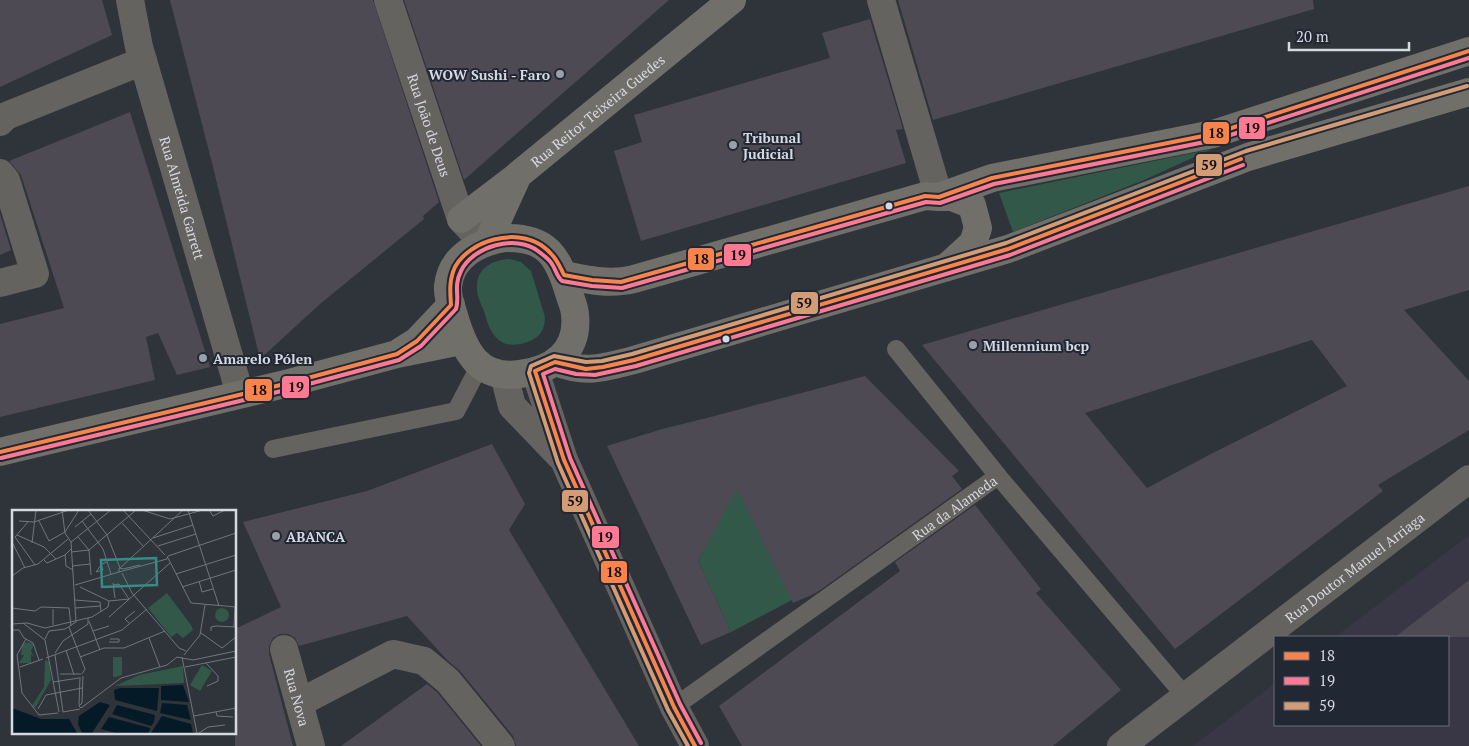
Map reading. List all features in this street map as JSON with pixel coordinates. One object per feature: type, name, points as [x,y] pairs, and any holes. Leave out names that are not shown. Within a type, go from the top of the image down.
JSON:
[{"type":"main road","name":"Rua Reitor Teixeira Guedes","points":[[488,240],[518,175],[732,0]]},
{"type":"main road","points":[[939,197],[992,178],[1213,134],[1469,51]]},
{"type":"main road","points":[[545,366],[588,370],[618,364],[1008,249],[1248,157],[1469,92]]},
{"type":"main road","points":[[461,219],[518,175]]},
{"type":"main road","points":[[564,275],[592,280],[621,282],[925,196],[952,196],[972,205],[978,228],[973,243],[946,267]]},
{"type":"main road","points":[[519,238],[536,243],[556,258],[564,275],[575,314],[575,332],[570,344],[545,366],[520,374],[492,370],[469,354],[461,341],[448,287],[451,273],[469,251],[488,240],[519,238]]},
{"type":"main road","points":[[397,354],[417,341],[451,305]]},
{"type":"main road","points":[[0,452],[289,384],[397,354],[461,341]]},
{"type":"street","name":"Rua Almeida Garrett","points":[[130,0],[143,60],[240,394]]},
{"type":"street","name":"Rua João de Deus","points":[[388,0],[461,219],[472,232],[488,240]]},
{"type":"street","points":[[881,0],[939,197]]},
{"type":"street","points":[[0,122],[6,116],[143,60]]},
{"type":"street","points":[[0,173],[6,180],[35,274],[0,282]]},
{"type":"street","points":[[545,366],[564,460],[674,707],[696,746]]},
{"type":"street","points":[[492,370],[512,406],[564,460]]},
{"type":"street","name":"Rua Doutor Manuel Arriaga","points":[[1121,746],[1469,479]]},
{"type":"street","name":"Rua Nova","points":[[284,649],[311,746]]},
{"type":"street","points":[[299,703],[393,654],[424,661],[442,676],[502,746]]},
{"type":"lane","points":[[896,349],[998,476]]},
{"type":"lane","points":[[273,449],[456,411],[492,370]]},
{"type":"lane","name":"Rua da Alameda","points":[[674,707],[998,476],[1186,696]]},
{"type":"shaded area","points":[[1469,535],[1469,746],[1193,746],[1274,684],[1274,726],[1449,726],[1449,636],[1336,636]]},
{"type":"green space","points":[[1212,149],[1144,180],[1013,232],[999,193]]},
{"type":"green space","points":[[510,259],[521,262],[531,271],[545,317],[543,329],[537,337],[515,345],[503,343],[491,331],[478,297],[477,289],[479,276],[486,266],[497,261]]},
{"type":"green space","points":[[703,419],[792,600],[731,632],[698,561],[711,536],[662,429]]},
{"type":"building","points":[[0,0],[102,0],[112,35],[0,87]]},
{"type":"building","points":[[170,0],[373,0],[439,202],[423,216],[424,219],[320,304],[260,359],[212,163]]},
{"type":"building","points":[[404,0],[669,0],[464,180]]},
{"type":"building","points":[[898,0],[1313,0],[1314,9],[933,120]]},
{"type":"building","points":[[870,19],[903,129],[896,130],[906,163],[641,241],[614,151],[642,142],[634,115],[830,58],[822,33]]},
{"type":"building","points":[[130,112],[210,367],[177,375],[158,333],[146,337],[155,380],[0,417],[0,324],[64,308],[21,175],[9,161]]},
{"type":"building","points":[[1469,186],[1469,290],[1404,310],[1469,381],[1469,430],[1378,485],[1383,491],[1175,649],[922,345]],"holes":[[[1312,340],[1347,386],[1147,488],[1085,413]]]},
{"type":"building","points":[[0,214],[11,250],[0,255]]},
{"type":"building","points":[[865,376],[959,471],[952,476],[962,489],[816,593],[793,603],[737,489],[698,561],[731,632],[701,645],[607,446],[662,429]]},
{"type":"building","points":[[492,444],[525,504],[509,530],[639,746],[516,746],[513,736],[460,671],[448,661],[407,616],[299,646],[295,638],[288,634],[280,634],[273,638],[269,646],[269,654],[293,746],[235,746],[236,629],[281,607],[243,522],[367,491]]},
{"type":"building","points":[[975,505],[1041,589],[1036,593],[1121,690],[1053,746],[742,746],[719,706],[900,571],[895,562]]},
{"type":"building","points":[[1469,580],[1469,637],[1396,636]]},
{"type":"building","points":[[427,684],[437,692],[481,746],[341,746]]},
{"type":"transit line","name":"18","points":[[0,452],[289,383],[397,354],[417,341],[451,305],[451,281],[455,267],[462,258],[471,250],[494,240],[506,237],[519,237],[530,240],[549,251],[564,275],[592,280],[621,282],[925,196],[939,197],[992,178],[1213,134],[1469,51]]},
{"type":"transit line","name":"19","points":[[1,458],[290,389],[399,360],[421,346],[456,309],[457,282],[467,262],[485,249],[496,245],[518,243],[529,246],[549,260],[562,281],[622,288],[926,202],[940,203],[994,184],[1215,140],[1469,58]]},
{"type":"transit line","name":"59","points":[[688,746],[668,710],[558,463],[529,373],[531,366],[554,356],[586,362],[602,361],[632,354],[1006,243],[1246,151],[1467,86]]},
{"type":"transit line","name":"18","points":[[695,746],[674,707],[564,460],[535,371],[555,362],[586,369],[634,360],[1008,249],[1241,159]]},
{"type":"transit line","name":"19","points":[[701,743],[680,704],[570,458],[543,374],[555,369],[576,374],[595,375],[636,366],[1010,255],[1243,165]]},
{"type":"place","name":"WOW Sushi - Faro","points":[[560,74]]},
{"type":"place","name":"Tribunal Judicial","points":[[733,145]]},
{"type":"place","name":"Millennium bcp","points":[[973,345]]},
{"type":"place","name":"Amarelo Pólen","points":[[203,358]]},
{"type":"place","name":"ABANCA","points":[[276,536]]}]
